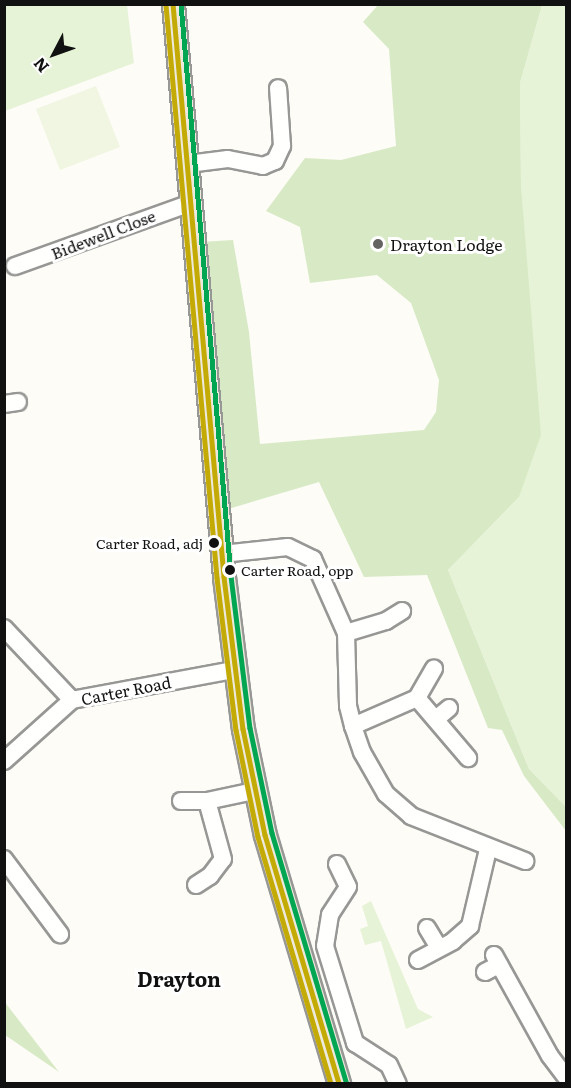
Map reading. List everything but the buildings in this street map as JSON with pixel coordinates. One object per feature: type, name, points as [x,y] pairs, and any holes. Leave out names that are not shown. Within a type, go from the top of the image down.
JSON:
[{"type":"main road","points":[[173,4],[234,670],[255,791],[339,1083]]},
{"type":"street","points":[[188,164],[228,159],[263,166],[275,161],[282,146],[283,95]]},
{"type":"street","name":"Bidewell Close","points":[[15,267],[191,202]]},
{"type":"street","points":[[222,554],[288,547],[303,551],[313,559],[346,633],[348,706],[353,726],[379,784],[394,802],[411,816],[488,849],[525,861]]},
{"type":"street","points":[[346,633],[386,621],[402,611]]},
{"type":"street","points":[[4,628],[72,700]]},
{"type":"street","points":[[353,726],[417,698],[434,668]]},
{"type":"street","name":"Carter Road","points":[[4,761],[72,700],[234,670]]},
{"type":"street","points":[[417,698],[443,713],[468,758]]},
{"type":"street","points":[[181,801],[207,801],[255,791]]},
{"type":"street","points":[[196,885],[210,876],[223,859],[207,801]]},
{"type":"street","points":[[418,960],[470,926],[488,849]]},
{"type":"street","points":[[4,859],[60,933]]},
{"type":"street","points":[[337,864],[348,887],[330,915],[325,946],[355,1043],[389,1065],[398,1083]]},
{"type":"street","points":[[427,928],[439,948]]},
{"type":"street","points":[[492,964],[550,1056],[567,1077]]},
{"type":"green space","points":[[4,5],[127,5],[134,63],[5,111]]},
{"type":"green space","points":[[378,5],[542,5],[520,83],[521,185],[541,435],[519,497],[448,570],[529,769],[566,807],[566,831],[524,776],[502,730],[488,728],[427,575],[364,577],[319,482],[225,510],[200,242],[233,240],[249,332],[260,444],[424,430],[436,412],[439,380],[411,303],[377,275],[310,283],[300,227],[266,211],[305,158],[341,160],[396,146],[389,49],[363,22]]},
{"type":"green space","points":[[542,5],[566,5],[566,807],[529,769],[448,570],[519,497],[529,304],[521,185],[520,83]]},
{"type":"green space","points":[[96,86],[120,147],[60,170],[36,109]]},
{"type":"green space","points":[[371,901],[418,1009],[433,1017],[406,1029],[381,941],[365,945],[360,929],[368,926],[362,906]]},
{"type":"green space","points":[[5,1001],[7,1005],[59,1072],[5,1035]]},
{"type":"transit line","points":[[173,4],[224,577],[243,729],[265,835],[339,1084]]},
{"type":"transit line","points":[[181,4],[231,576],[250,728],[272,833],[346,1082]]},
{"type":"transit line","points":[[166,5],[217,578],[236,730],[258,837],[331,1084]]},
{"type":"place","name":"Drayton Lodge","points":[[378,244]]},
{"type":"place","name":"Carter Road, adj","points":[[214,543]]},
{"type":"place","name":"Carter Road, opp","points":[[230,570]]},
{"type":"district","name":"Drayton","points":[[179,978]]}]
